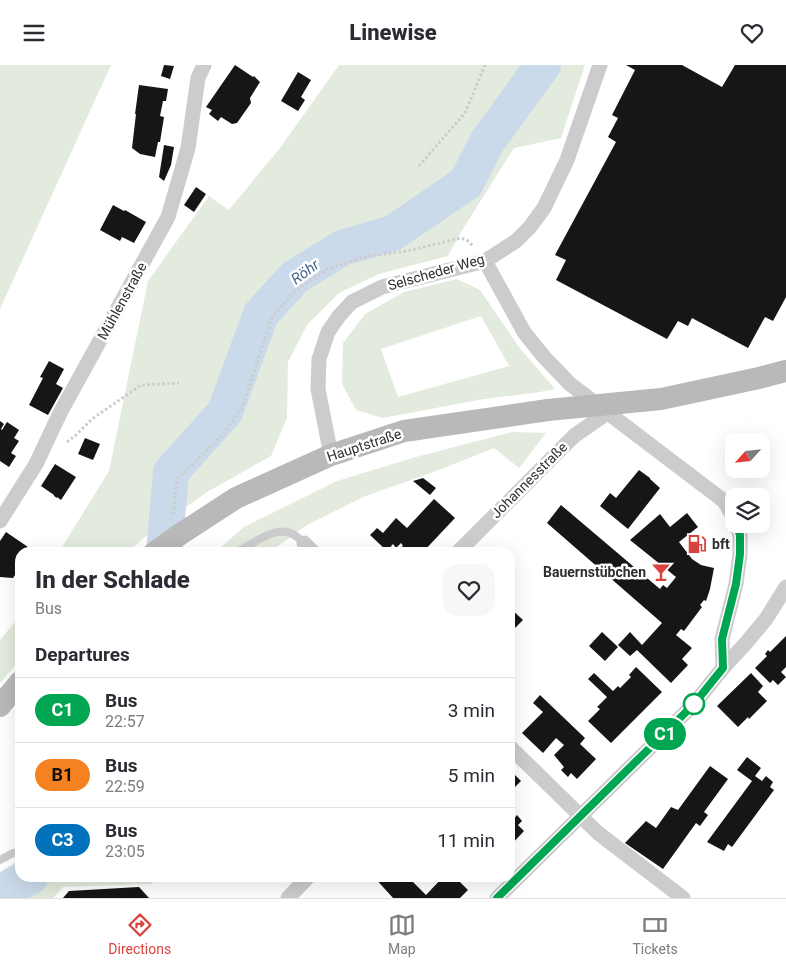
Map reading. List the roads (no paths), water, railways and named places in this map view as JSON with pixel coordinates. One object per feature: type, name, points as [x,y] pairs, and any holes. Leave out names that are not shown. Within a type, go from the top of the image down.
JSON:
[{"type":"main road","name":"Hauptstraße","points":[[163,547],[236,498],[331,455],[404,431],[548,410],[661,399],[786,371]]},
{"type":"main road","points":[[0,705],[15,687]]},
{"type":"street","name":"Mühlenstraße","points":[[0,521],[36,464],[60,413],[168,217],[188,148],[198,78],[204,65]]},
{"type":"street","name":"Selscheder Weg","points":[[331,455],[318,389],[319,359],[328,332],[338,316],[352,303],[382,287],[485,261],[516,241],[544,209],[567,160],[600,65]]},
{"type":"street","points":[[485,261],[524,331],[544,357],[570,384],[725,503]]},
{"type":"street","name":"Johannesstraße","points":[[462,547],[574,436],[607,413]]},
{"type":"street","points":[[723,668],[722,639],[736,584],[740,554],[739,533]]},
{"type":"street","points":[[515,880],[694,704],[766,619],[786,587]]},
{"type":"street","points":[[515,752],[598,833],[683,898]]},
{"type":"street","points":[[288,898],[303,882]]},
{"type":"street","points":[[497,898],[513,882]]},
{"type":"lane","points":[[245,547],[276,531],[295,535],[308,547]]},
{"type":"lane","points":[[0,860],[15,853]]},
{"type":"waterway","name":"Röhr","points":[[165,547],[171,472],[225,412],[261,314],[295,277],[342,248],[393,233],[466,183],[487,142],[543,65]]},
{"type":"waterway","name":"Röhr","points":[[0,894],[20,882]]},
{"type":"place","name":"bft","points":[[697,544]]},
{"type":"place","name":"Bauernstübchen","points":[[661,572]]}]
